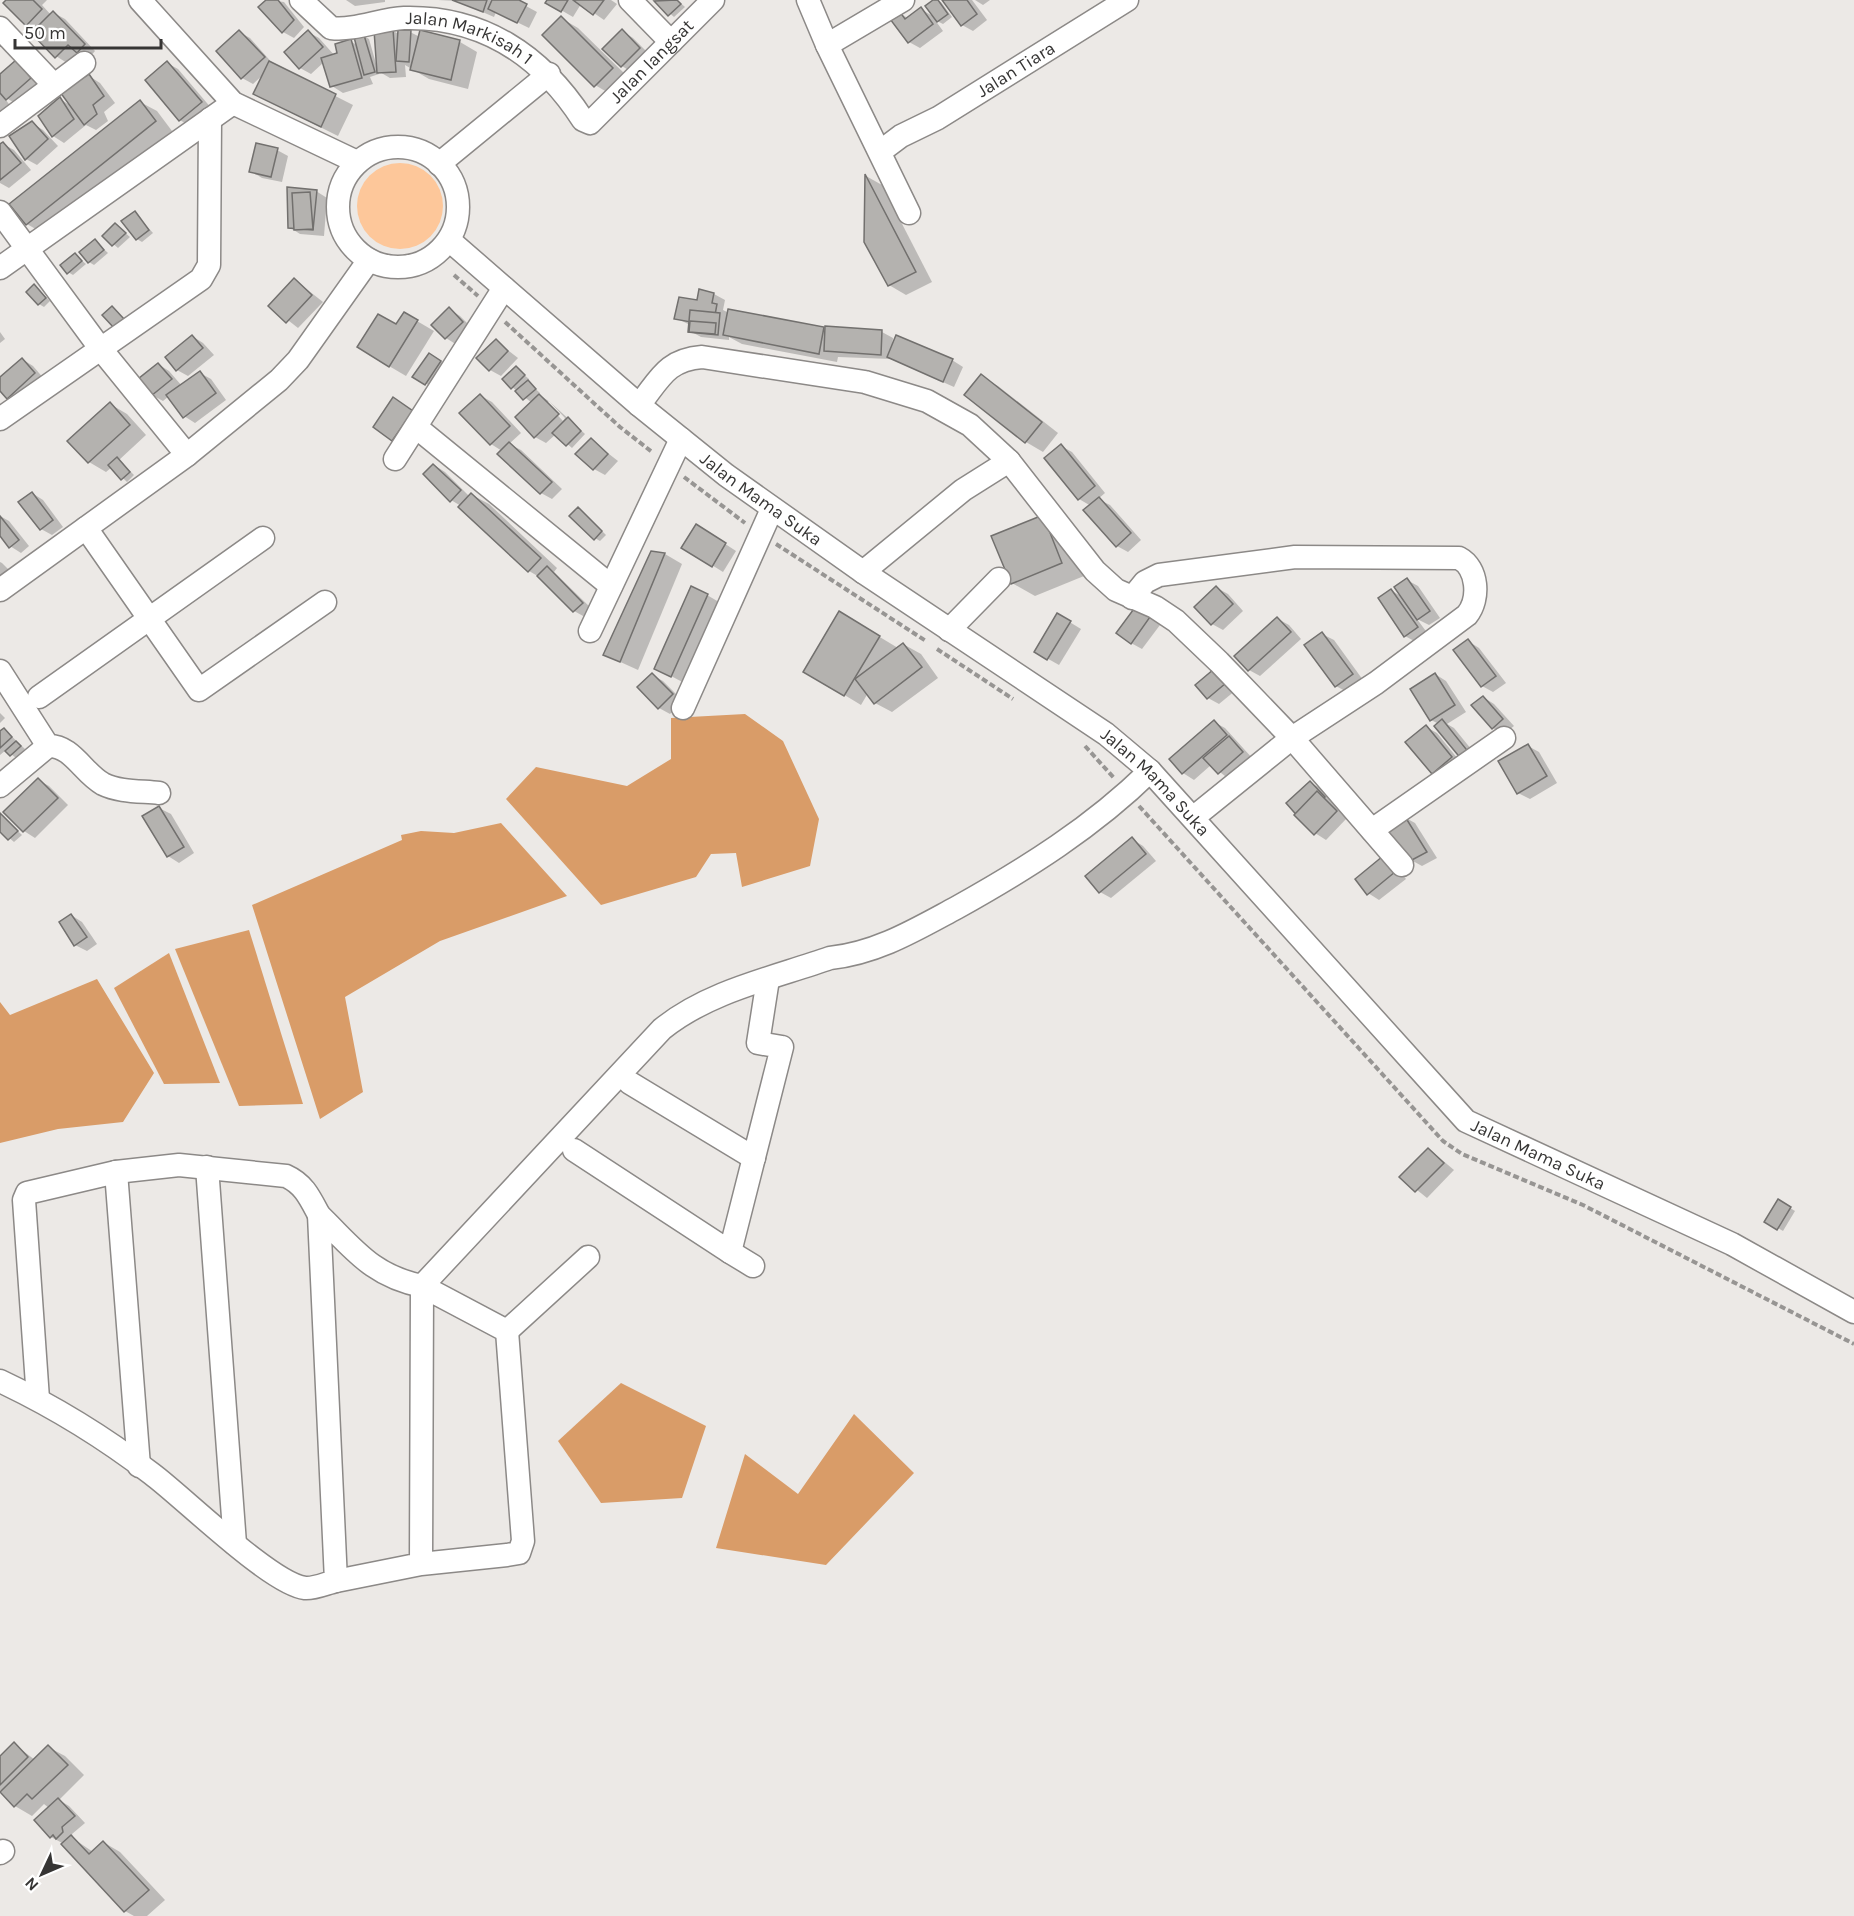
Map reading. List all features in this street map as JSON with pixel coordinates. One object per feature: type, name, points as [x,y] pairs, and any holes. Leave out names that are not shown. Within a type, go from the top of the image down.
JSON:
[{"type":"street","points":[[140,0],[233,103],[357,162]]},
{"type":"street","name":"Jalan Markisah 1","points":[[301,0],[322,22],[336,29],[401,18],[443,19],[483,31],[522,52],[549,74],[583,120],[590,123]]},
{"type":"street","points":[[630,0],[671,42]]},
{"type":"street","name":"Jalan langsat","points":[[590,123],[713,0]]},
{"type":"street","points":[[808,0],[827,45],[909,213]]},
{"type":"street","points":[[827,45],[903,0]]},
{"type":"street","name":"Jalan Tiara","points":[[881,152],[901,136],[938,118],[995,83],[1094,8],[1127,0]]},
{"type":"street","points":[[0,28],[54,85]]},
{"type":"street","points":[[0,126],[84,63]]},
{"type":"street","points":[[439,164],[549,74]]},
{"type":"street","points":[[0,268],[233,103]]},
{"type":"street","points":[[0,419],[201,279],[206,273],[209,265],[210,119]]},
{"type":"street","points":[[399,147],[427,155],[439,164],[447,173],[456,194],[457,218],[441,248],[414,265],[391,267],[369,260],[348,241],[338,214],[342,186],[357,162],[384,149],[399,147]]},
{"type":"street","points":[[0,212],[100,348],[187,455]]},
{"type":"street","name":"Jalan Mama Suka","points":[[441,248],[504,288],[639,405],[772,509],[1106,734],[1150,771],[1194,817],[1466,1121],[1732,1244],[1854,1312]]},
{"type":"street","points":[[0,590],[187,455],[279,380],[298,360],[369,260]]},
{"type":"street","points":[[395,459],[504,288]]},
{"type":"street","points":[[639,405],[671,366],[683,359],[702,357],[865,382],[927,401],[970,425],[1009,461],[1095,570],[1116,590],[1155,607],[1176,621],[1292,738],[1402,866]]},
{"type":"street","points":[[416,427],[611,586]]},
{"type":"street","points":[[590,631],[681,439]]},
{"type":"street","points":[[863,572],[963,490],[1009,461]]},
{"type":"street","points":[[683,708],[759,533],[772,509]]},
{"type":"street","points":[[86,528],[199,690],[325,602]]},
{"type":"street","points":[[39,697],[262,538]]},
{"type":"street","points":[[1132,598],[1144,582],[1159,574],[1295,557],[1460,558],[1468,562],[1472,569],[1475,598],[1474,606],[1467,615],[1376,683],[1292,738],[1194,817]]},
{"type":"street","points":[[949,630],[999,579]]},
{"type":"street","points":[[0,671],[48,746]]},
{"type":"street","points":[[1372,830],[1504,738]]},
{"type":"street","points":[[0,786],[48,746],[59,746],[85,771],[105,784],[124,790],[159,793]]},
{"type":"street","points":[[421,1564],[422,1286],[662,1029],[693,1007],[830,958],[848,956],[897,940],[1030,867],[1127,793],[1150,771]]},
{"type":"street","points":[[730,1252],[782,1047],[758,1043],[768,979]]},
{"type":"street","points":[[630,1083],[754,1158]]},
{"type":"street","points":[[574,1150],[753,1266]]},
{"type":"street","points":[[38,1399],[24,1200],[27,1193],[36,1189],[116,1172],[179,1165],[285,1176],[297,1181],[319,1215],[372,1267],[396,1281],[422,1286],[507,1331]]},
{"type":"street","points":[[207,1167],[235,1544]]},
{"type":"street","points":[[116,1172],[139,1466]]},
{"type":"street","points":[[319,1215],[336,1581]]},
{"type":"street","points":[[507,1331],[588,1257]]},
{"type":"street","points":[[0,1381],[38,1399],[139,1466],[235,1544],[284,1579],[305,1588],[421,1564],[519,1553],[523,1541],[507,1331]]},
{"type":"path","points":[[441,248],[491,309],[620,427],[668,465],[759,533],[1016,701]]},
{"type":"path","points":[[1076,740],[1086,747],[1443,1142],[1462,1154],[1583,1205],[1854,1344]]},
{"type":"shaded area","points":[[400,163],[424,170],[436,182],[443,206],[436,230],[424,242],[400,249],[376,242],[364,230],[357,206],[364,182],[376,170]]},
{"type":"shaded area","points":[[745,714],[783,741],[819,819],[810,866],[742,887],[736,853],[711,854],[696,877],[601,905],[506,799],[536,767],[627,786],[671,759],[671,718]]},
{"type":"shaded area","points":[[501,823],[567,896],[440,941],[345,997],[363,1092],[320,1119],[252,905],[402,840],[401,835],[421,831],[454,833]]},
{"type":"shaded area","points":[[249,930],[303,1104],[239,1106],[175,949]]},
{"type":"shaded area","points":[[169,953],[220,1083],[164,1084],[114,988]]},
{"type":"shaded area","points":[[97,979],[154,1073],[123,1122],[58,1129],[0,1143],[0,1002],[10,1015]]},
{"type":"shaded area","points":[[621,1383],[706,1426],[682,1498],[601,1503],[558,1441]]},
{"type":"shaded area","points":[[854,1414],[914,1473],[826,1565],[716,1548],[745,1454],[798,1494]]},
{"type":"building","points":[[6,0],[33,0],[42,9],[26,26],[3,3]]},
{"type":"building","points":[[266,0],[278,0],[294,20],[282,33],[258,7]]},
{"type":"building","points":[[452,0],[487,0],[483,12]]},
{"type":"building","points":[[492,0],[519,0],[527,4],[517,23],[488,9]]},
{"type":"building","points":[[547,0],[568,0],[561,12],[545,3]]},
{"type":"building","points":[[573,0],[604,0],[593,15]]},
{"type":"building","points":[[677,0],[681,4],[668,16],[654,1]]},
{"type":"building","points":[[933,0],[938,0],[948,14],[937,22],[925,6]]},
{"type":"building","points":[[942,0],[967,0],[977,14],[961,26]]},
{"type":"building","points":[[921,7],[933,24],[908,43],[890,19],[900,12],[905,19]]},
{"type":"building","points":[[53,11],[85,44],[77,53],[68,45],[55,58],[31,33]]},
{"type":"building","points":[[561,16],[613,68],[594,87],[542,35]]},
{"type":"building","points":[[393,29],[396,72],[377,73],[374,30]]},
{"type":"building","points":[[622,29],[640,48],[621,67],[602,49]]},
{"type":"building","points":[[239,30],[265,57],[241,79],[216,51]]},
{"type":"building","points":[[308,30],[323,47],[299,69],[284,52]]},
{"type":"building","points":[[398,30],[411,30],[409,62],[396,61]]},
{"type":"building","points":[[420,30],[460,40],[451,80],[410,70]]},
{"type":"building","points":[[364,35],[375,72],[364,75],[354,37]]},
{"type":"building","points":[[351,39],[362,78],[330,87],[321,58],[337,53],[335,44]]},
{"type":"building","points":[[16,60],[31,78],[6,100],[0,93],[0,74]]},
{"type":"building","points":[[167,61],[202,102],[179,121],[145,80]]},
{"type":"building","points":[[269,61],[336,94],[321,127],[253,94]]},
{"type":"building","points":[[89,74],[104,96],[93,105],[97,114],[84,125],[60,92]]},
{"type":"building","points":[[60,97],[74,119],[52,137],[38,116]]},
{"type":"building","points":[[140,100],[156,121],[26,225],[9,204]]},
{"type":"building","points":[[32,121],[48,139],[25,160],[9,136]]},
{"type":"building","points":[[3,142],[21,163],[0,180],[0,144]]},
{"type":"building","points":[[256,143],[278,148],[271,177],[249,172]]},
{"type":"building","points":[[865,174],[916,272],[888,286],[864,242]]},
{"type":"building","points":[[287,187],[317,190],[313,230],[288,228]]},
{"type":"building","points":[[310,192],[313,229],[294,230],[292,193]]},
{"type":"building","points":[[135,211],[149,230],[136,240],[121,221]]},
{"type":"building","points":[[115,223],[126,233],[112,246],[102,236]]},
{"type":"building","points":[[95,239],[104,250],[88,263],[79,252]]},
{"type":"building","points":[[75,253],[82,261],[67,274],[60,265]]},
{"type":"building","points":[[294,278],[312,295],[286,323],[268,306]]},
{"type":"building","points":[[34,284],[46,298],[38,305],[26,292]]},
{"type":"building","points":[[699,289],[714,293],[712,303],[717,304],[713,326],[674,319],[679,297],[697,300]]},
{"type":"building","points":[[112,306],[124,319],[114,328],[102,315]]},
{"type":"building","points":[[449,307],[463,322],[445,339],[431,325]]},
{"type":"building","points":[[728,309],[824,327],[819,354],[723,335]]},
{"type":"building","points":[[690,310],[720,313],[718,335],[688,332]]},
{"type":"building","points":[[404,312],[418,320],[389,367],[357,347],[378,314],[396,324]]},
{"type":"building","points":[[690,321],[716,323],[715,334],[689,332]]},
{"type":"building","points":[[825,326],[882,330],[881,355],[824,351]]},
{"type":"building","points":[[192,335],[203,348],[176,371],[165,357]]},
{"type":"building","points":[[896,335],[953,359],[943,382],[887,357]]},
{"type":"building","points":[[496,339],[508,351],[489,371],[476,358]]},
{"type":"building","points":[[429,353],[441,361],[425,385],[412,377]]},
{"type":"building","points":[[22,358],[35,373],[7,399],[0,391],[0,377]]},
{"type":"building","points":[[158,363],[172,379],[151,396],[138,379]]},
{"type":"building","points":[[516,366],[525,375],[511,389],[502,379]]},
{"type":"building","points":[[200,371],[216,393],[183,418],[166,395]]},
{"type":"building","points":[[981,374],[1042,422],[1025,443],[964,395]]},
{"type":"building","points":[[528,380],[536,389],[523,400],[515,391]]},
{"type":"building","points":[[480,394],[510,426],[490,445],[459,413]]},
{"type":"building","points":[[539,394],[559,414],[534,438],[515,417]]},
{"type":"building","points":[[393,397],[413,411],[392,441],[373,427]]},
{"type":"building","points":[[110,402],[130,425],[88,463],[67,441]]},
{"type":"building","points":[[568,417],[581,431],[566,446],[552,433]]},
{"type":"building","points":[[591,438],[608,454],[593,470],[575,454]]},
{"type":"building","points":[[509,442],[552,482],[540,494],[497,454]]},
{"type":"building","points":[[1061,444],[1095,486],[1078,500],[1044,458]]},
{"type":"building","points":[[117,457],[130,472],[121,480],[108,465]]},
{"type":"building","points":[[433,464],[461,490],[450,502],[423,474]]},
{"type":"building","points":[[32,492],[53,520],[40,530],[18,502]]},
{"type":"building","points":[[471,493],[541,558],[528,572],[458,507]]},
{"type":"building","points":[[1099,497],[1131,533],[1116,547],[1083,510]]},
{"type":"building","points":[[578,507],[602,531],[594,540],[569,516]]},
{"type":"building","points":[[1043,515],[1062,563],[1011,584],[991,536]]},
{"type":"building","points":[[0,516],[19,540],[9,548],[0,536]]},
{"type":"building","points":[[696,524],[726,543],[712,567],[681,548]]},
{"type":"building","points":[[651,551],[665,553],[620,662],[603,655]]},
{"type":"building","points":[[547,566],[583,603],[573,612],[537,576]]},
{"type":"building","points":[[1407,578],[1430,611],[1417,620],[1394,587]]},
{"type":"building","points":[[691,586],[708,594],[671,677],[654,669]]},
{"type":"building","points":[[1216,586],[1233,604],[1211,625],[1194,607]]},
{"type":"building","points":[[1391,589],[1418,627],[1404,637],[1378,598]]},
{"type":"building","points":[[1136,606],[1150,617],[1131,644],[1116,633]]},
{"type":"building","points":[[839,611],[880,636],[844,696],[803,672]]},
{"type":"building","points":[[1057,613],[1071,621],[1047,660],[1034,652]]},
{"type":"building","points":[[1277,617],[1291,632],[1248,671],[1234,656]]},
{"type":"building","points":[[1322,632],[1353,674],[1335,687],[1304,645]]},
{"type":"building","points":[[1468,639],[1496,676],[1481,687],[1453,650]]},
{"type":"building","points":[[903,643],[922,667],[874,704],[855,679]]},
{"type":"building","points":[[1214,669],[1226,683],[1207,699],[1195,685]]},
{"type":"building","points":[[652,673],[673,694],[658,709],[637,687]]},
{"type":"building","points":[[1435,673],[1455,705],[1430,721],[1410,689]]},
{"type":"building","points":[[1483,696],[1503,719],[1492,729],[1471,705]]},
{"type":"building","points":[[1442,719],[1470,754],[1462,760],[1434,726]]},
{"type":"building","points":[[1214,720],[1227,735],[1182,774],[1169,759]]},
{"type":"building","points":[[1426,725],[1452,757],[1432,774],[1405,742]]},
{"type":"building","points":[[4,728],[12,737],[0,748],[0,731]]},
{"type":"building","points":[[1229,736],[1243,752],[1218,774],[1203,758]]},
{"type":"building","points":[[16,741],[21,746],[10,756],[5,751]]},
{"type":"building","points":[[1528,744],[1547,776],[1517,794],[1498,761]]},
{"type":"building","points":[[38,778],[58,798],[23,832],[3,812]]},
{"type":"building","points":[[1310,781],[1325,797],[1300,819],[1286,803]]},
{"type":"building","points":[[1317,791],[1337,811],[1314,835],[1294,815]]},
{"type":"building","points":[[159,806],[184,847],[167,857],[142,816]]},
{"type":"building","points":[[0,813],[18,831],[8,840],[0,832]]},
{"type":"building","points":[[1404,815],[1427,852],[1410,861],[1386,831]]},
{"type":"building","points":[[1132,837],[1146,854],[1099,893],[1085,876]]},
{"type":"building","points":[[1383,856],[1395,872],[1367,895],[1355,879]]},
{"type":"building","points":[[71,914],[87,937],[74,946],[59,922]]},
{"type":"building","points":[[1428,1148],[1444,1163],[1415,1192],[1399,1177]]},
{"type":"building","points":[[1778,1199],[1791,1207],[1777,1230],[1764,1222]]},
{"type":"building","points":[[14,1742],[28,1757],[0,1785],[0,1756]]},
{"type":"building","points":[[48,1745],[68,1765],[32,1799],[27,1794],[14,1807],[0,1792]]},
{"type":"building","points":[[58,1798],[75,1816],[62,1827],[63,1832],[56,1839],[53,1835],[50,1838],[34,1820]]},
{"type":"building","points":[[71,1835],[89,1854],[103,1841],[149,1890],[124,1912],[61,1844]]}]
